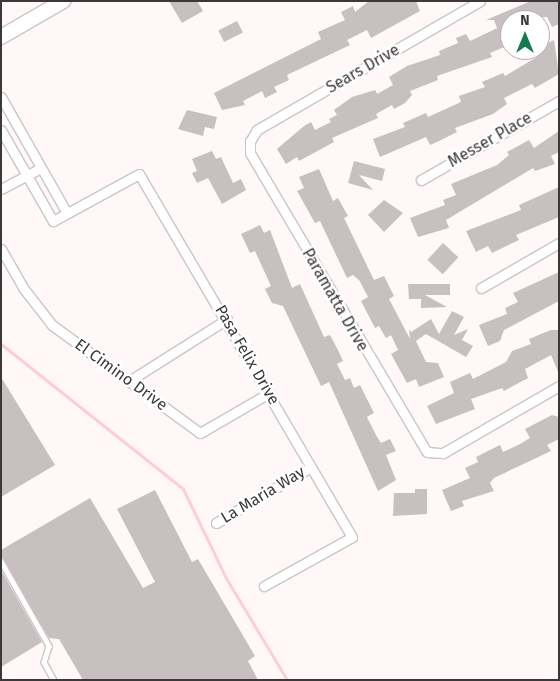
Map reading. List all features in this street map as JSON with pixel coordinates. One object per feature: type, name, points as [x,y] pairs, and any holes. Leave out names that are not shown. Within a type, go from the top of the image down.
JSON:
[{"type":"main road","points":[[1,37],[63,1]]},
{"type":"street","name":"Sears Drive","points":[[250,140],[257,130],[480,1]]},
{"type":"street","points":[[1,97],[67,213],[53,221],[1,130]]},
{"type":"street","name":"Messer Place","points":[[421,180],[559,101]]},
{"type":"street","name":"Paramatta Drive","points":[[250,140],[250,153],[420,446],[431,454],[443,453],[559,386]]},
{"type":"street","points":[[1,189],[41,168]]},
{"type":"street","name":"Pasa Felix Drive","points":[[67,213],[139,174],[227,319],[352,537],[264,586]]},
{"type":"street","points":[[481,288],[559,243]]},
{"type":"street","name":"El Cimino Drive","points":[[1,249],[24,290],[52,325],[200,433],[269,393]]},
{"type":"street","points":[[129,381],[227,319]]},
{"type":"street","name":"La Maria Way","points":[[216,524],[311,467]]},
{"type":"lane","points":[[1,561],[49,646],[44,662],[54,680]]},
{"type":"building","points":[[169,1],[197,1],[203,11],[182,23]]},
{"type":"building","points":[[369,1],[416,1],[420,11],[371,38],[367,30],[347,40],[350,45],[287,75],[289,80],[274,87],[277,92],[265,98],[262,91],[243,101],[245,105],[222,110],[214,93],[321,39],[318,32],[345,20],[341,12],[353,6],[355,12]]},
{"type":"building","points":[[531,1],[559,1],[559,24],[552,27],[550,23],[550,10],[510,10]]},
{"type":"building","points":[[500,14],[500,49],[490,53],[492,57],[437,76],[438,80],[410,91],[412,95],[405,103],[394,109],[392,105],[376,114],[378,118],[332,138],[334,142],[299,161],[297,157],[286,164],[277,149],[304,126],[311,122],[315,130],[331,122],[329,119],[337,115],[334,110],[352,97],[375,90],[377,94],[393,85],[389,77],[407,66],[440,55],[439,51],[458,43],[456,38],[466,34],[470,41],[497,28],[494,20],[486,20]]},
{"type":"building","points":[[237,21],[243,33],[224,42],[218,31]]},
{"type":"building","points":[[554,40],[559,74],[535,88],[532,84],[504,98],[507,104],[493,114],[455,128],[457,132],[439,141],[430,145],[426,137],[380,157],[373,139],[405,127],[403,123],[426,113],[428,117],[461,102],[459,96],[485,87],[482,82],[503,73],[505,76],[532,60],[550,60],[550,42]]},
{"type":"building","points":[[187,110],[217,117],[214,129],[205,127],[203,136],[178,129]]},
{"type":"building","points":[[559,131],[559,152],[551,156],[555,164],[535,171],[533,168],[446,220],[449,228],[418,237],[410,218],[445,205],[443,200],[456,195],[451,184],[497,165],[509,155],[507,152],[529,140],[534,148]]},
{"type":"building","points":[[212,151],[216,159],[221,157],[233,183],[241,179],[246,190],[222,204],[208,178],[197,183],[192,173],[197,171],[192,159]]},
{"type":"building","points":[[354,161],[385,169],[382,181],[359,175],[373,190],[348,183]]},
{"type":"building","points":[[319,169],[333,201],[338,198],[348,216],[344,218],[374,280],[384,276],[394,296],[389,299],[410,339],[409,329],[411,332],[431,319],[439,334],[452,311],[464,317],[454,335],[468,329],[462,340],[473,346],[466,357],[426,334],[416,341],[426,362],[438,363],[444,377],[419,387],[416,379],[407,383],[391,354],[398,350],[391,335],[386,338],[379,326],[375,328],[361,301],[368,297],[359,280],[353,275],[347,278],[320,221],[315,223],[297,191],[304,188],[299,177]]},
{"type":"building","points":[[559,187],[559,217],[516,235],[519,240],[492,253],[488,246],[476,252],[466,231],[521,210],[519,205]]},
{"type":"building","points":[[384,200],[403,213],[384,232],[368,215]]},
{"type":"building","points":[[260,225],[264,233],[270,230],[292,288],[300,284],[324,337],[330,335],[343,361],[337,364],[345,380],[350,378],[354,388],[360,385],[374,413],[367,417],[377,437],[381,443],[390,439],[396,451],[386,455],[396,480],[378,491],[329,382],[321,386],[283,306],[272,303],[265,289],[271,286],[255,251],[250,253],[241,234]]},
{"type":"building","points":[[443,243],[458,257],[443,274],[427,260]]},
{"type":"building","points":[[559,272],[559,301],[504,330],[500,341],[488,346],[479,325],[507,314],[505,308],[518,302],[513,293]]},
{"type":"building","points":[[408,284],[450,284],[450,295],[425,295],[447,307],[421,308],[421,299],[409,299]]},
{"type":"building","points":[[551,330],[559,330],[559,374],[551,355],[525,369],[528,378],[504,391],[502,388],[471,399],[475,409],[436,424],[427,406],[454,393],[450,382],[470,373],[473,379],[506,362],[512,351],[531,344],[529,339]]},
{"type":"building","points":[[1,377],[55,465],[1,497]]},
{"type":"building","points":[[552,415],[559,417],[559,439],[547,445],[551,451],[494,478],[490,483],[494,491],[462,501],[464,506],[451,511],[442,490],[470,478],[465,468],[478,462],[476,457],[500,445],[503,452],[520,444],[530,438],[525,429]]},
{"type":"building","points":[[415,489],[427,489],[427,514],[393,516],[394,493],[415,493]]},
{"type":"building","points":[[155,490],[192,562],[198,559],[255,656],[248,661],[258,680],[83,680],[59,639],[49,638],[1,557],[1,550],[90,498],[143,588],[155,582],[117,509]]},
{"type":"building","points":[[1,570],[42,642],[1,667]]},
{"type":"waterway","points":[[1,344],[183,489],[226,578],[287,680]]}]
